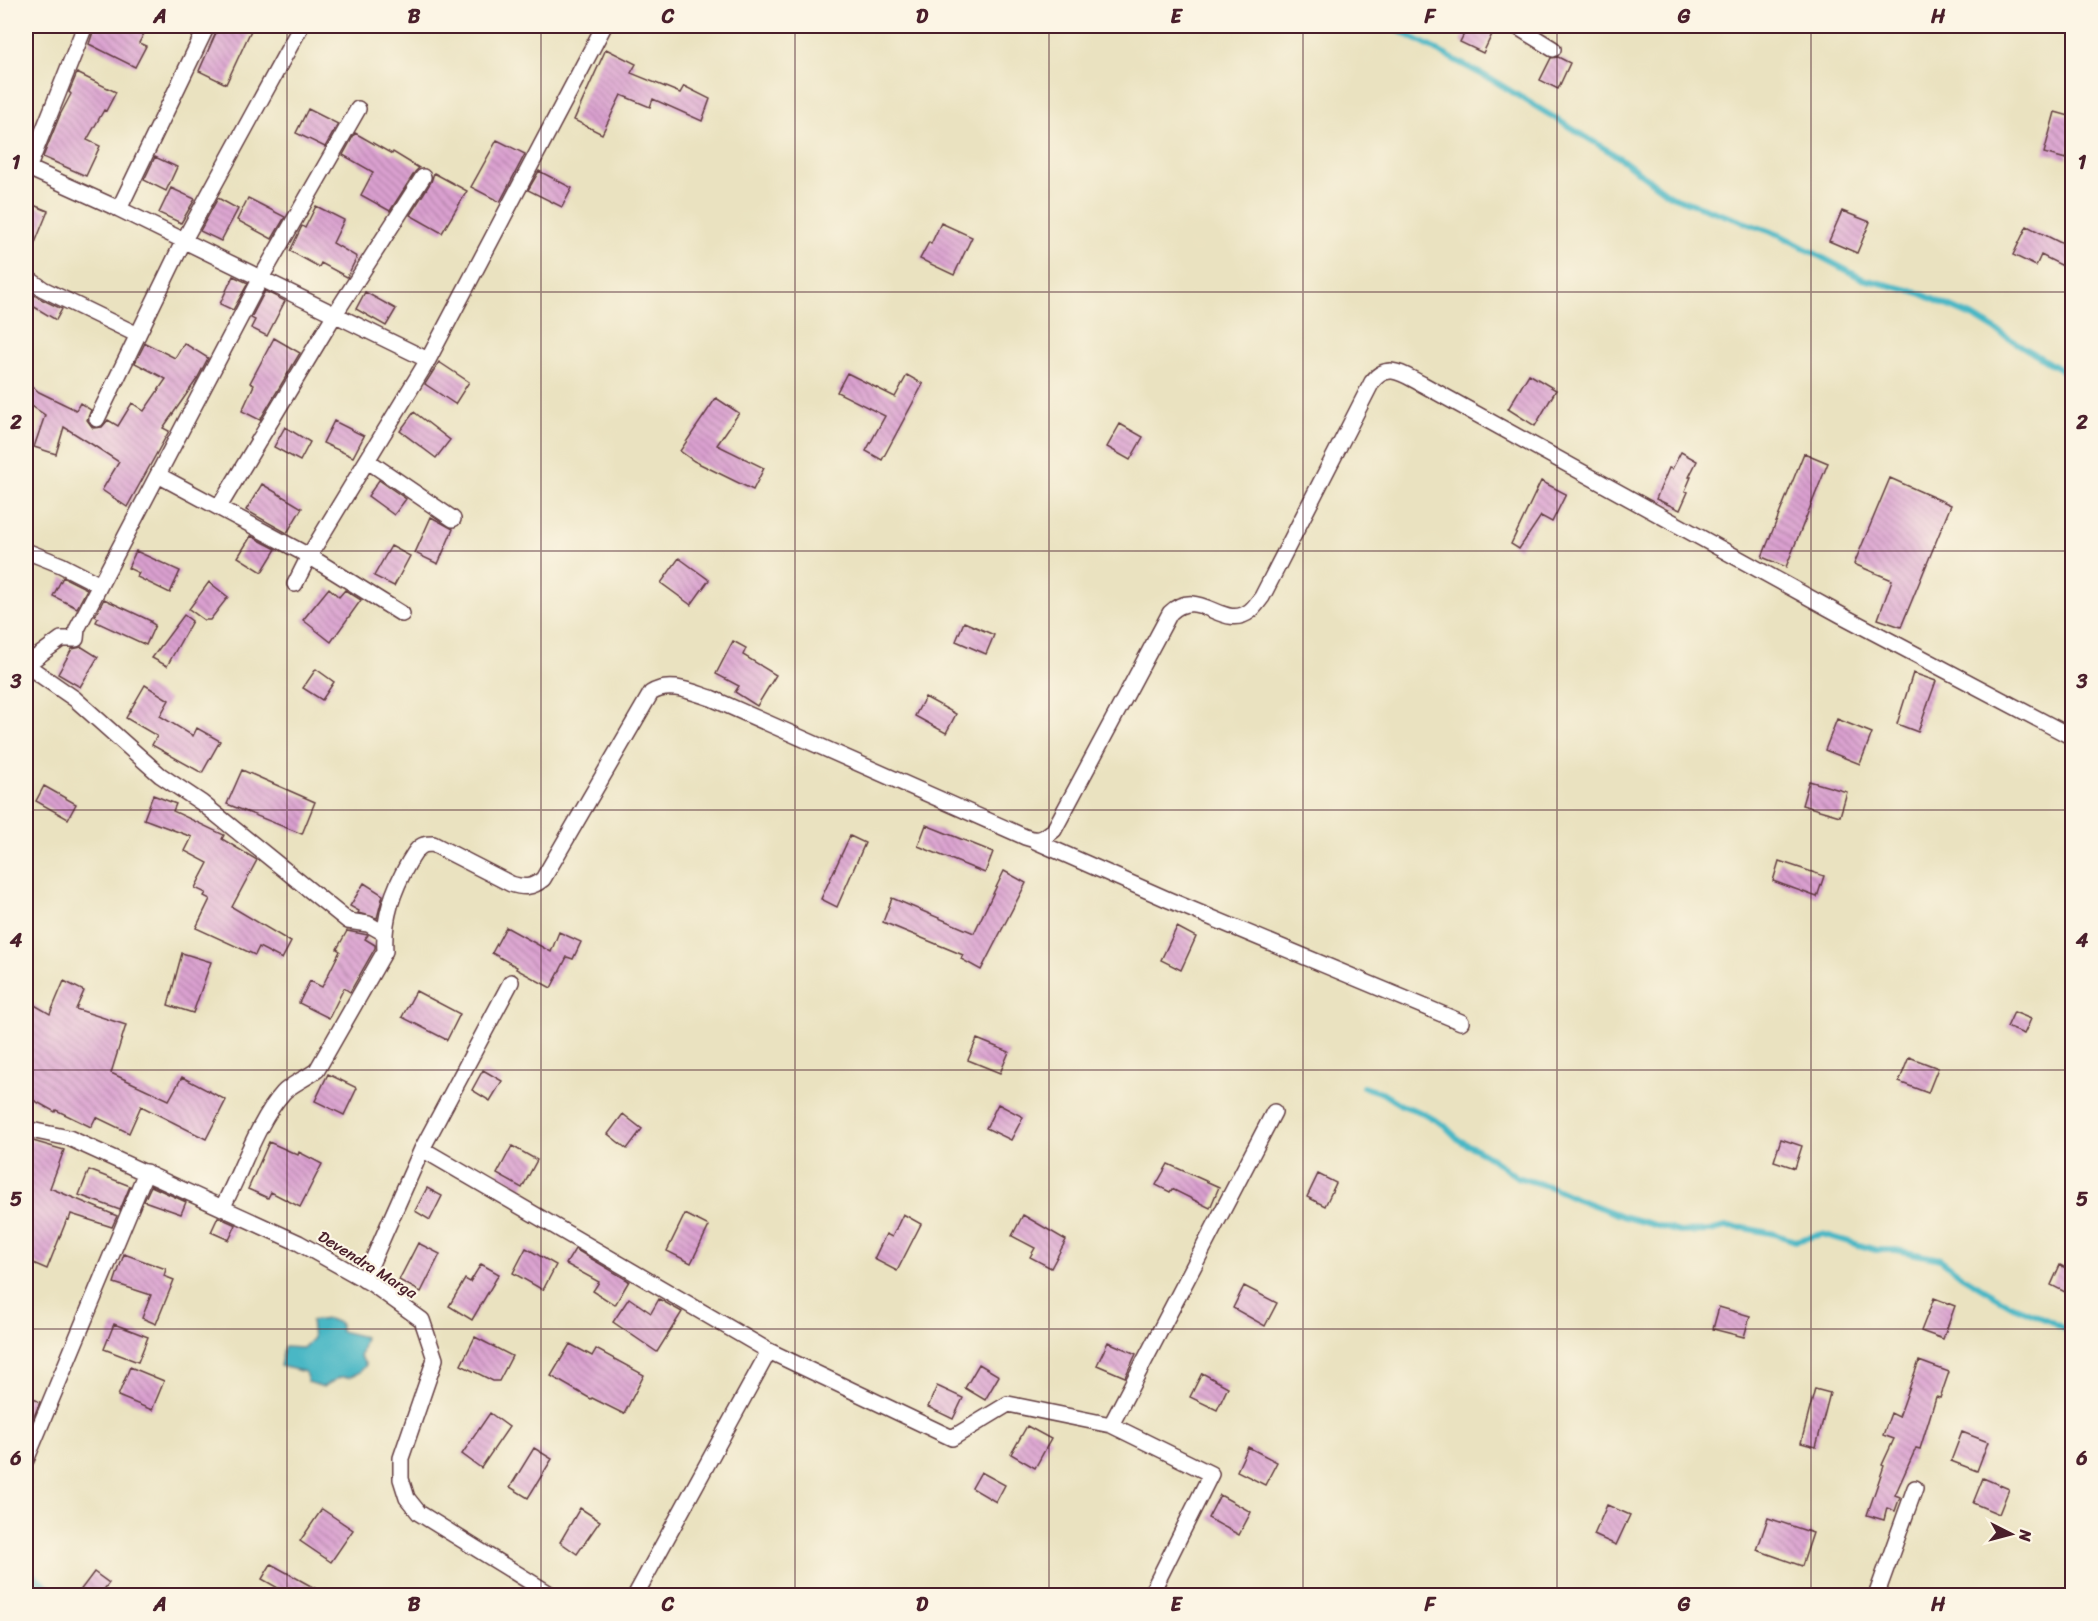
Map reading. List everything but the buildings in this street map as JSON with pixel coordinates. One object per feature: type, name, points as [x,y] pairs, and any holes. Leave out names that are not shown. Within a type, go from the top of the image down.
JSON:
[{"type":"street","points":[[85,26],[27,170],[119,209],[428,360]]},
{"type":"street","points":[[119,209],[207,26]]},
{"type":"street","points":[[97,420],[184,240],[301,26]]},
{"type":"street","points":[[295,584],[309,556],[428,360],[604,26]]},
{"type":"street","points":[[1516,26],[1553,49]]},
{"type":"street","points":[[358,109],[261,278],[77,629],[76,639],[61,639],[26,665],[75,699],[160,775],[202,803],[348,921],[368,924],[384,933]]},
{"type":"street","points":[[219,507],[335,314],[423,177]]},
{"type":"street","points":[[26,277],[43,289],[138,335]]},
{"type":"street","points":[[1035,840],[1044,838],[1054,830],[1170,614],[1178,606],[1196,603],[1226,616],[1241,616],[1252,610],[1262,597],[1372,382],[1381,373],[1387,371],[1399,372],[1841,615],[2073,737]]},
{"type":"street","points":[[368,461],[453,519]]},
{"type":"street","points":[[158,475],[309,556],[402,614]]},
{"type":"street","points":[[26,551],[61,565],[100,585]]},
{"type":"street","points":[[222,1208],[277,1101],[285,1091],[306,1079],[316,1070],[385,951],[384,933],[390,902],[397,884],[417,850],[424,845],[433,844],[510,884],[521,887],[536,885],[543,879],[651,693],[668,687],[680,688],[711,698],[1169,900],[1461,1022]]},
{"type":"street","points":[[364,1280],[422,1149],[511,982]]},
{"type":"street","points":[[1111,1425],[1274,1112]]},
{"type":"street","name":"Devendra Marga","points":[[26,1129],[69,1138],[299,1243],[364,1280],[422,1320],[435,1359],[420,1397],[401,1458],[401,1479],[407,1498],[419,1514],[553,1596]]},
{"type":"street","points":[[422,1149],[770,1351],[952,1438],[1008,1404],[1111,1425],[1210,1474],[1150,1596]]},
{"type":"street","points":[[26,1460],[146,1172]]},
{"type":"street","points":[[635,1596],[770,1351]]},
{"type":"street","points":[[1876,1596],[1915,1488]]},
{"type":"water","points":[[328,1319],[340,1323],[340,1331],[365,1337],[360,1356],[366,1365],[360,1372],[350,1377],[340,1377],[323,1387],[308,1382],[305,1372],[280,1366],[284,1347],[303,1348],[313,1338],[311,1321]]},
{"type":"waterway","points":[[1391,26],[1496,82],[1617,156],[1671,196],[1780,235],[1863,279],[1917,292],[1976,318],[2072,377]]},
{"type":"waterway","points":[[1363,1087],[1382,1093],[1401,1105],[1423,1113],[1444,1125],[1459,1140],[1485,1154],[1517,1177],[1551,1187],[1622,1216],[1680,1232],[1710,1231],[1725,1227],[1744,1228],[1775,1234],[1795,1241],[1822,1234],[1876,1250],[1896,1250],[1940,1259],[1962,1276],[2013,1306],[2052,1322],[2072,1334]]},
{"type":"waterway","points":[[26,1569],[58,1596]]}]
